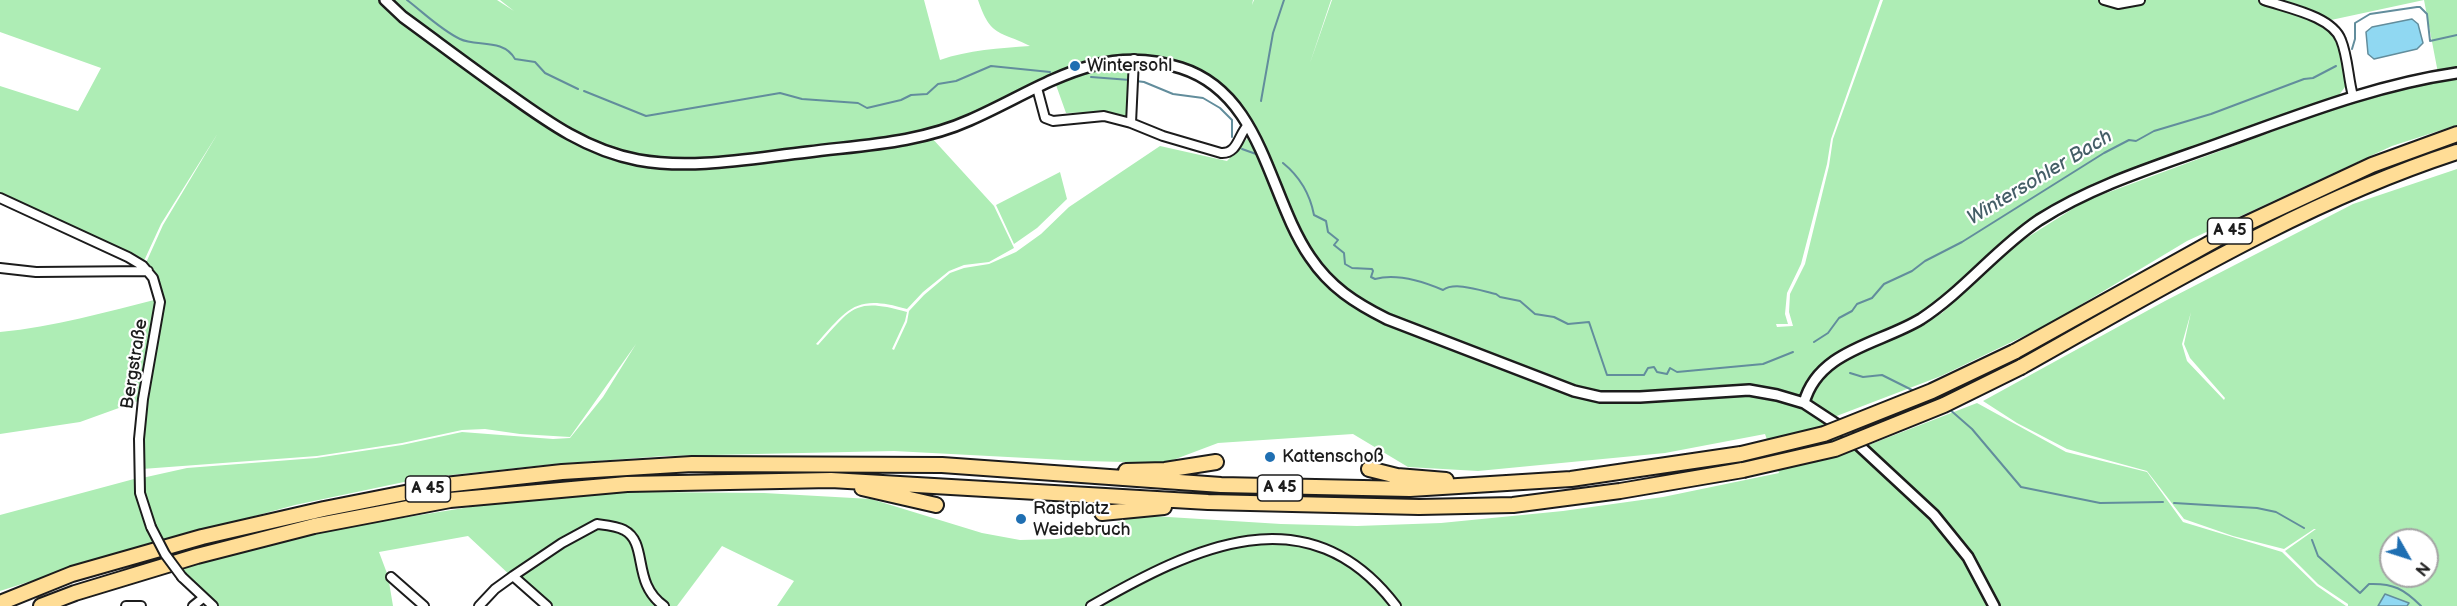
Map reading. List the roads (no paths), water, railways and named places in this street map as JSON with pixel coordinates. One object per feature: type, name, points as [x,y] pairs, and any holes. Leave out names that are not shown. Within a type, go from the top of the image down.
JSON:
[{"type":"highway","name":"A 45","points":[[0,603],[72,574],[202,537],[324,509],[445,485],[527,476],[692,464],[942,465],[1178,483],[1290,488],[1410,489],[1571,479],[1741,454],[1824,434],[1932,392],[2014,352],[2237,228],[2372,165],[2457,134]]},
{"type":"highway","name":"A 45","points":[[41,606],[75,593],[197,556],[314,526],[450,500],[627,484],[831,480],[1208,502],[1419,507],[1513,505],[1620,491],[1743,470],[1835,448],[1944,405],[2021,367],[2247,242],[2367,184],[2457,152]]},
{"type":"highway","points":[[1093,475],[1105,471],[1165,470],[1216,462]]},
{"type":"highway","points":[[1369,469],[1397,476],[1450,480],[1468,486]]},
{"type":"highway","points":[[831,480],[936,505]]},
{"type":"highway","points":[[1102,513],[1154,507],[1179,508],[1208,502]]},
{"type":"street","points":[[385,0],[403,17],[563,133],[583,143],[638,160],[665,163],[698,163],[894,142],[936,133],[970,120],[1089,65],[1134,59],[1184,68],[1220,91],[1245,121],[1264,156],[1308,255],[1330,283],[1360,306],[1387,319],[1508,366],[1574,391],[1600,397],[1640,397],[1749,390],[1777,394],[1804,403],[1836,424],[1934,515],[1968,556],[1994,606]]},
{"type":"street","points":[[2104,0],[2118,4],[2140,0]]},
{"type":"street","points":[[2264,0],[2327,22],[2336,29],[2342,42],[2353,96]]},
{"type":"street","points":[[1131,123],[1134,59]]},
{"type":"street","points":[[1804,403],[1820,372],[1830,362],[1856,348],[1896,333],[1937,308],[2023,232],[2077,198],[2156,166],[2353,96],[2457,73]]},
{"type":"street","points":[[1037,88],[1046,118],[1053,121],[1104,116],[1131,123],[1163,136],[1225,153],[1235,148],[1245,121]]},
{"type":"street","points":[[0,198],[128,256],[148,271]]},
{"type":"street","points":[[0,268],[36,272],[148,271]]},
{"type":"street","name":"Bergstraße","points":[[148,271],[153,278],[160,302],[143,399],[139,439],[140,493],[151,527],[165,554],[182,577],[213,606]]},
{"type":"street","points":[[479,606],[495,589],[513,576],[562,543],[597,524],[624,529],[634,538],[646,587],[664,606]]},
{"type":"street","points":[[1090,606],[1152,573],[1212,547],[1240,540],[1269,538],[1297,541],[1352,563],[1382,589],[1396,606]]},
{"type":"street","points":[[513,576],[547,606]]},
{"type":"street","points":[[391,578],[424,606]]},
{"type":"street","points":[[193,606],[203,598]]},
{"type":"street","points":[[126,606],[141,606]]},
{"type":"water","points":[[2412,19],[2418,24],[2423,43],[2417,49],[2374,59],[2368,54],[2366,32],[2372,27]]},
{"type":"water","points":[[2385,594],[2409,603],[2407,606],[2378,606]]},
{"type":"waterway","name":"Wintersohler Bach","points":[[407,0],[439,26],[460,39],[504,48],[515,59],[535,62],[545,73],[578,89]]},
{"type":"waterway","points":[[1261,101],[1273,33],[1284,0]]},
{"type":"waterway","name":"Wintersohler Bach","points":[[2352,49],[2355,39],[2355,23],[2370,14],[2417,7],[2427,14],[2430,41],[2457,35]]},
{"type":"waterway","name":"Wintersohler Bach","points":[[584,91],[646,116],[780,93],[802,99],[858,103],[867,108],[901,100],[911,95],[927,94],[938,84],[956,81],[991,66],[1050,72]]},
{"type":"waterway","name":"Wintersohler Bach","points":[[1814,342],[1828,333],[1839,318],[1852,311],[1857,304],[1872,298],[1884,284],[1912,271],[1925,261],[1962,242],[2104,153],[2129,140],[2136,141],[2154,131],[2211,114],[2304,79],[2313,78],[2336,66]]},
{"type":"waterway","name":"Wintersohler Bach","points":[[1091,77],[1130,80]]},
{"type":"waterway","name":"Wintersohler Bach","points":[[1136,81],[1173,94],[1203,98],[1220,108],[1232,120],[1232,137]]},
{"type":"waterway","name":"Wintersohler Bach","points":[[1242,149],[1256,154]]},
{"type":"waterway","name":"Wintersohler Bach","points":[[1283,163],[1303,186],[1314,215],[1326,221],[1328,232],[1338,240],[1334,245],[1344,253],[1345,264],[1352,268],[1372,269],[1371,277],[1375,279],[1383,277],[1409,279],[1443,290],[1454,286],[1469,288],[1520,301],[1535,314],[1554,317],[1568,324],[1589,322],[1607,375],[1644,375],[1648,368],[1654,367],[1657,372],[1667,374],[1670,368],[1677,372],[1763,364],[1793,352]]},
{"type":"waterway","points":[[1850,373],[1863,377],[1882,375],[1916,392]]},
{"type":"waterway","points":[[1948,408],[1972,429],[2021,487],[2100,503],[2163,502]]},
{"type":"waterway","points":[[2174,503],[2257,508],[2276,512],[2304,528]]},
{"type":"waterway","points":[[2312,540],[2318,556],[2360,593],[2369,584],[2392,586],[2409,595],[2421,606]]},
{"type":"place","name":"Wintersohl","points":[[1075,66]]},
{"type":"place","name":"Kattenschoß","points":[[1270,457]]},
{"type":"place","name":"Rastplatz Weidebruch","points":[[1021,519]]}]
